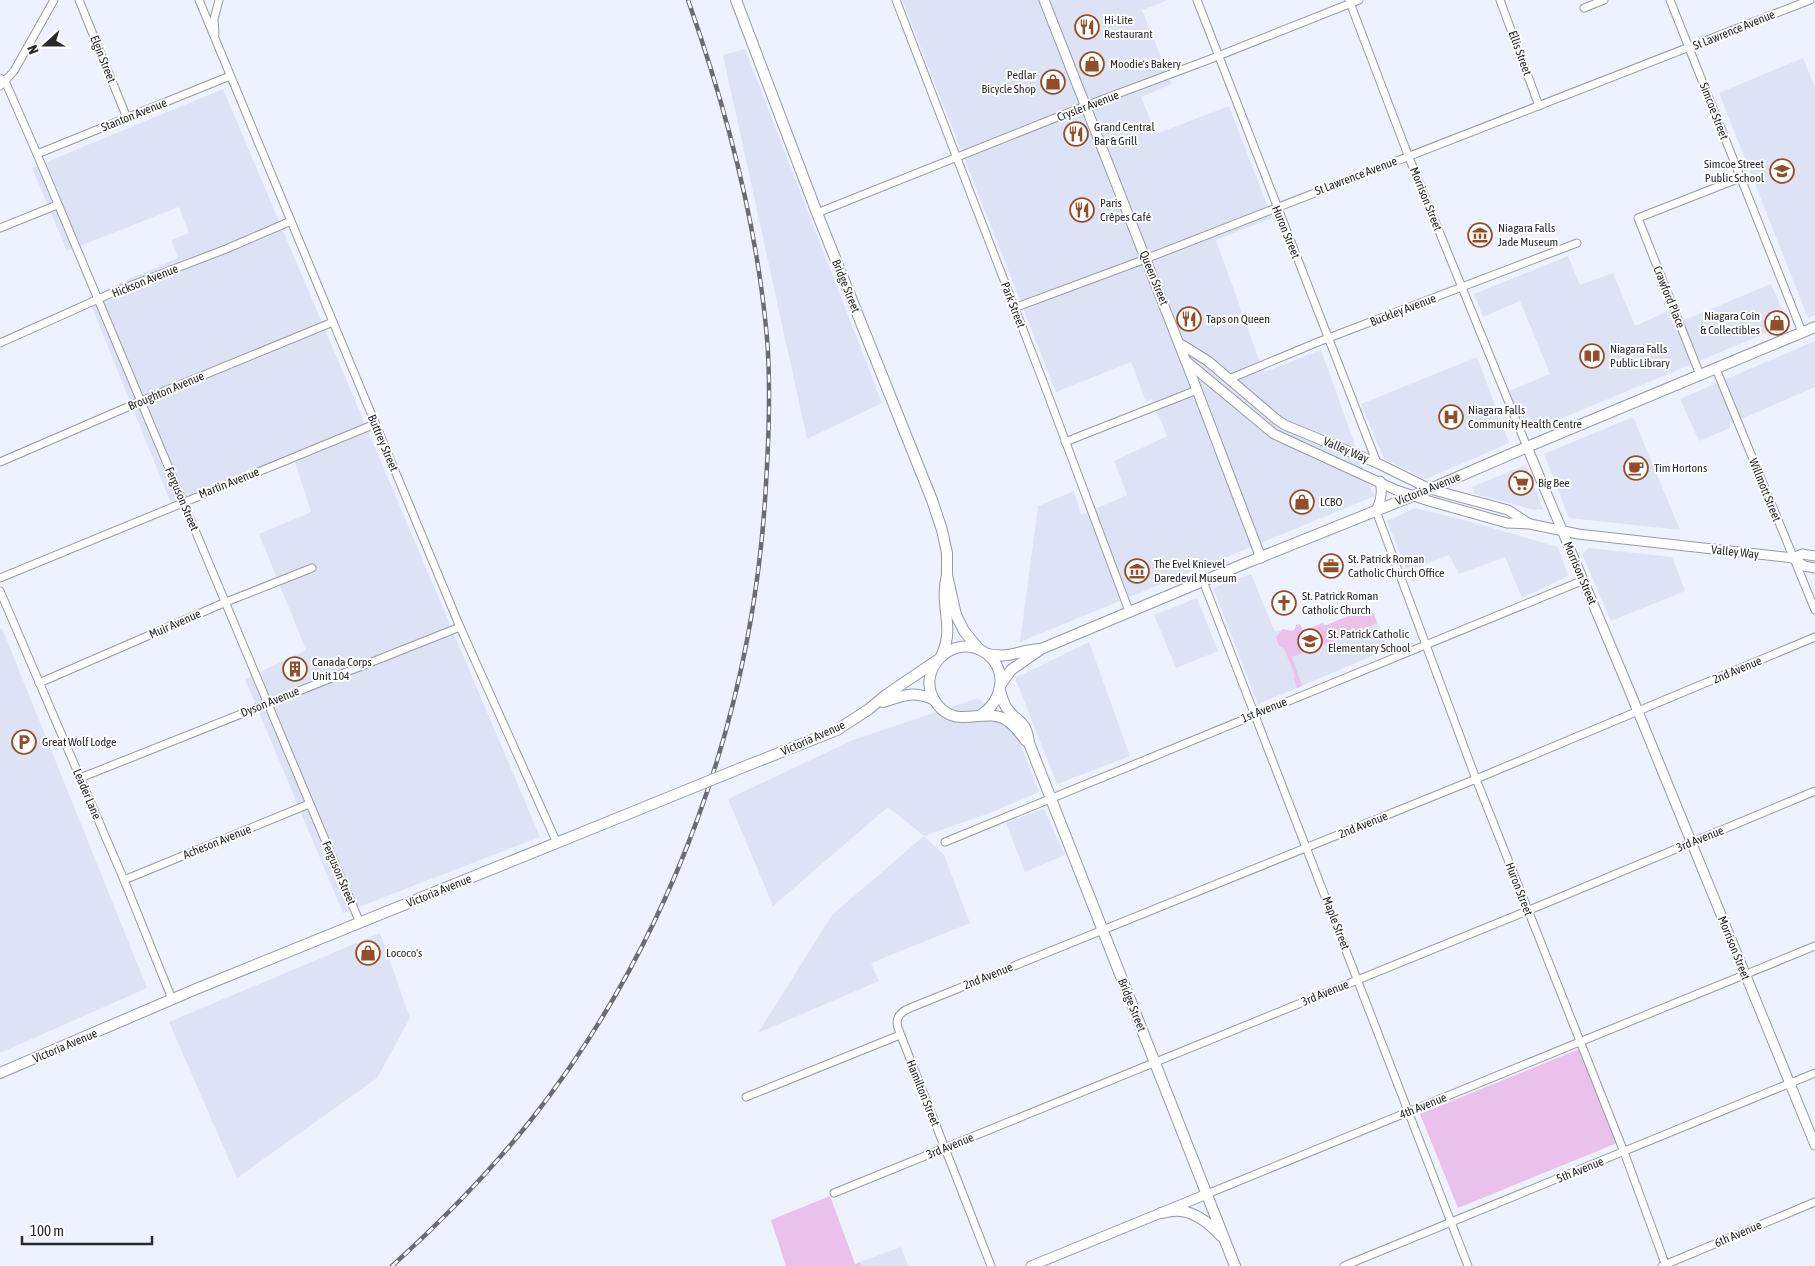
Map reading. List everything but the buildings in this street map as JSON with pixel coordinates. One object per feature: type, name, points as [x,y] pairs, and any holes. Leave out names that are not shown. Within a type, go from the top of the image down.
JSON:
[{"type":"main road","name":"Bridge Street","points":[[736,0],[817,214],[932,500],[944,538],[947,553],[947,574],[944,594],[949,635],[947,644],[940,657]]},
{"type":"main road","name":"Victoria Avenue","points":[[1000,688],[1011,670],[1041,649],[1129,611],[1430,489],[1815,327]]},
{"type":"main road","name":"Bridge Street","points":[[947,574],[956,615],[964,632],[983,652]]},
{"type":"main road","points":[[969,646],[983,652],[998,668],[1000,688],[993,705],[981,715],[972,718],[960,718],[948,714],[938,706],[933,698],[930,689],[932,669],[940,657],[950,650],[969,646]]},
{"type":"main road","name":"Victoria Avenue","points":[[983,652],[1006,657],[1028,650],[1041,649]]},
{"type":"main road","name":"Victoria Avenue","points":[[0,1073],[172,999],[837,730],[875,705],[940,657]]},
{"type":"main road","name":"Bridge Street","points":[[1000,688],[1006,708],[1024,726],[1027,733],[1028,743],[1235,1266]]},
{"type":"main road","name":"Victoria Avenue","points":[[875,705],[911,693],[918,693],[933,698]]},
{"type":"main road","name":"Bridge Street","points":[[981,715],[1007,721],[1028,743]]},
{"type":"main road","points":[[1161,1213],[1181,1211],[1198,1217],[1213,1228],[1225,1241]]},
{"type":"street","points":[[2,82],[14,71],[54,0]]},
{"type":"street","name":"Elgin Street","points":[[79,0],[127,118]]},
{"type":"street","name":"Buttrey Street","points":[[199,0],[460,627],[557,843]]},
{"type":"street","name":"Buttrey Street","points":[[215,40],[214,19],[219,0]]},
{"type":"street","name":"Park Street","points":[[896,0],[1129,611]]},
{"type":"street","name":"Queen Street","points":[[1044,0],[1198,390],[1261,558]]},
{"type":"street","name":"Huron Street","points":[[1197,0],[1377,463]]},
{"type":"street","name":"Crysler Avenue","points":[[817,214],[1085,106],[1219,56],[1349,2],[1359,0]]},
{"type":"street","name":"Ellis Street","points":[[1500,0],[1539,106]]},
{"type":"street","points":[[1584,8],[1604,0]]},
{"type":"street","name":"Simcoe Street","points":[[1670,0],[1802,332]]},
{"type":"street","name":"St Lawrence Avenue","points":[[1014,308],[1145,259],[1810,0]]},
{"type":"street","name":"Morrison Street","points":[[1349,2],[1408,155],[1527,447],[1584,580],[1815,1145]]},
{"type":"street","name":"Stanton Avenue","points":[[36,154],[230,76]]},
{"type":"street","name":"Ferguson Street","points":[[2,82],[36,154],[360,923]]},
{"type":"street","name":"Crawford Place","points":[[1700,375],[1638,218],[1740,178]]},
{"type":"street","points":[[0,228],[57,205]]},
{"type":"street","name":"Hickson Avenue","points":[[0,343],[114,292],[226,249],[291,221]]},
{"type":"street","name":"Buckley Avenue","points":[[1229,378],[1577,243]]},
{"type":"street","name":"Broughton Avenue","points":[[0,462],[333,322]]},
{"type":"street","name":"Valley Way","points":[[1179,343],[1208,361],[1285,425],[1377,463],[1430,489],[1508,510],[1530,524]]},
{"type":"street","name":"Valley Way","points":[[1186,361],[1274,434],[1412,495],[1507,523],[1530,524],[1563,531],[1691,548],[1793,558],[1802,554],[1815,556]]},
{"type":"street","name":"Willmott Street","points":[[1716,369],[1815,610]]},
{"type":"street","points":[[1065,442],[1198,390]]},
{"type":"street","name":"Martin Avenue","points":[[0,578],[375,424]]},
{"type":"street","points":[[1376,511],[1382,494],[1380,481]]},
{"type":"street","name":"Huron Street","points":[[1376,511],[1527,911],[1624,1152],[1664,1266]]},
{"type":"street","name":"Valley Way","points":[[1793,558],[1804,566],[1815,568]]},
{"type":"street","name":"Muir Avenue","points":[[39,683],[226,602],[312,568]]},
{"type":"street","name":"1st Avenue","points":[[945,842],[1584,580]]},
{"type":"street","name":"Maple Street","points":[[1203,581],[1468,1266]]},
{"type":"street","name":"Leader Lane","points":[[0,591],[124,880],[172,999]]},
{"type":"street","name":"Dyson Avenue","points":[[80,778],[460,627]]},
{"type":"street","name":"2nd Avenue","points":[[910,1008],[1476,779],[1815,637]]},
{"type":"street","name":"3rd Avenue","points":[[834,1193],[1527,911],[1815,791]]},
{"type":"street","name":"Acheson Avenue","points":[[124,880],[309,804]]},
{"type":"street","name":"4th Avenue","points":[[1031,1266],[1815,946]]},
{"type":"street","name":"Hamilton Street","points":[[910,1008],[901,1013],[897,1020],[900,1035],[991,1266]]},
{"type":"street","points":[[746,1097],[900,1035]]},
{"type":"street","name":"5th Avenue","points":[[1344,1266],[1815,1073]]},
{"type":"street","name":"6th Avenue","points":[[1664,1266],[1815,1202]]},
{"type":"shaded area","points":[[902,0],[1168,0],[1142,10],[1172,84],[1141,97],[1156,134],[1229,106],[1272,218],[1216,240],[1259,360],[1265,372],[1321,350],[1370,487],[1375,496],[1020,642],[1038,506],[1074,491],[1081,515],[1127,495],[1114,461],[1167,436],[1152,399],[1146,402],[1131,362],[1056,392]]},
{"type":"shaded area","points":[[745,49],[882,403],[807,439],[723,55]]},
{"type":"shaded area","name":"Simcoe Street Public School","points":[[1803,58],[1815,87],[1815,315],[1808,318],[1719,93]]},
{"type":"shaded area","points":[[223,89],[540,837],[343,913],[245,679],[306,650],[259,534],[311,512],[295,462],[174,511],[88,297],[178,258],[171,240],[189,233],[179,207],[67,251],[32,168]]},
{"type":"shaded area","points":[[1568,256],[1580,285],[1613,273],[1635,326],[1677,307],[1684,320],[1771,284],[1788,324],[1536,429],[1522,424],[1509,391],[1550,374],[1520,301],[1483,317],[1474,294]]},
{"type":"shaded area","points":[[1815,341],[1815,387],[1730,424],[1730,428],[1699,441],[1680,399]]},
{"type":"shaded area","points":[[1477,357],[1509,443],[1426,479],[1384,459],[1361,404]]},
{"type":"shaded area","points":[[1633,417],[1680,530],[1569,518],[1544,454]]},
{"type":"shaded area","points":[[1526,465],[1543,509],[1534,510],[1475,494],[1472,487]]},
{"type":"shaded area","points":[[1415,508],[1558,547],[1568,576],[1522,598],[1505,557],[1459,574],[1449,555],[1407,571],[1387,521]]},
{"type":"shaded area","points":[[1589,548],[1672,557],[1685,591],[1611,621],[1582,554]]},
{"type":"shaded area","name":"St. Patrick Catholic Elementary School","points":[[1251,574],[1275,632],[1283,629],[1292,631],[1296,625],[1300,624],[1303,631],[1323,623],[1324,626],[1371,607],[1389,649],[1258,704],[1213,588]]},
{"type":"shaded area","points":[[1197,598],[1218,651],[1176,668],[1154,615]]},
{"type":"shaded area","points":[[1371,607],[1377,623],[1292,657],[1302,686],[1297,688],[1295,676],[1284,648],[1279,646],[1276,637],[1283,629],[1292,631],[1296,625],[1300,624],[1303,631],[1323,623],[1324,626]]},
{"type":"shaded area","name":"Great Wolf Lodge","points":[[2,628],[147,988],[0,1053],[0,629]]},
{"type":"shaded area","points":[[1089,642],[1130,756],[1057,784],[1015,678]]},
{"type":"shaded area","points":[[978,698],[1015,731],[1039,792],[987,814],[924,836],[888,807],[773,906],[728,799],[853,740]]},
{"type":"shaded area","points":[[1044,809],[1065,855],[1025,872],[1006,823]]},
{"type":"shaded area","points":[[924,836],[944,855],[970,923],[871,963],[879,981],[758,1033],[832,915]]},
{"type":"shaded area","points":[[380,933],[410,1018],[377,1078],[237,1178],[169,1022]]},
{"type":"shaded area","points":[[1579,1049],[1617,1143],[1458,1208],[1420,1114]]},
{"type":"shaded area","points":[[830,1196],[855,1264],[860,1262],[861,1266],[786,1266],[771,1220]]},
{"type":"shaded area","points":[[901,1247],[908,1266],[861,1266],[860,1262]]},
{"type":"railway","points":[[392,1266],[464,1196],[499,1159],[531,1120],[581,1050],[626,976],[665,899],[697,820],[724,738],[744,654],[758,569],[766,484],[769,411],[767,338],[756,252],[738,166],[715,82],[688,0]]},
{"type":"place","name":"Hi-Lite Restaurant","points":[[1087,27]]},
{"type":"place","name":"Moodie's Bakery","points":[[1092,64]]},
{"type":"place","name":"Pedlar Bicycle Shop","points":[[1053,82]]},
{"type":"place","name":"Grand Central Bar & Grill","points":[[1076,134]]},
{"type":"place","name":"Simcoe Street Public School","points":[[1782,171]]},
{"type":"place","name":"Paris Crêpes Café","points":[[1082,210]]},
{"type":"place","name":"Niagara Falls Jade Museum","points":[[1480,235]]},
{"type":"place","name":"Taps on Queen","points":[[1189,319]]},
{"type":"place","name":"Niagara Coin & Collectibles","points":[[1777,323]]},
{"type":"place","name":"Niagara Falls Public Library","points":[[1592,356]]},
{"type":"place","name":"Niagara Falls Community Health Centre","points":[[1451,417]]},
{"type":"place","name":"Tim Hortons","points":[[1636,468]]},
{"type":"place","name":"Big Bee","points":[[1521,483]]},
{"type":"place","name":"LCBO","points":[[1302,502]]},
{"type":"place","name":"St. Patrick Roman Catholic Church Office","points":[[1331,566]]},
{"type":"place","name":"The Evel Knievel Daredevil Museum","points":[[1137,571]]},
{"type":"place","name":"St. Patrick Roman Catholic Church","points":[[1284,603]]},
{"type":"place","name":"St. Patrick Catholic Elementary School","points":[[1310,641]]},
{"type":"place","name":"Canada Corps Unit 104","points":[[295,669]]},
{"type":"place","name":"Great Wolf Lodge","points":[[24,742]]},
{"type":"place","name":"Lococo's","points":[[368,953]]}]
